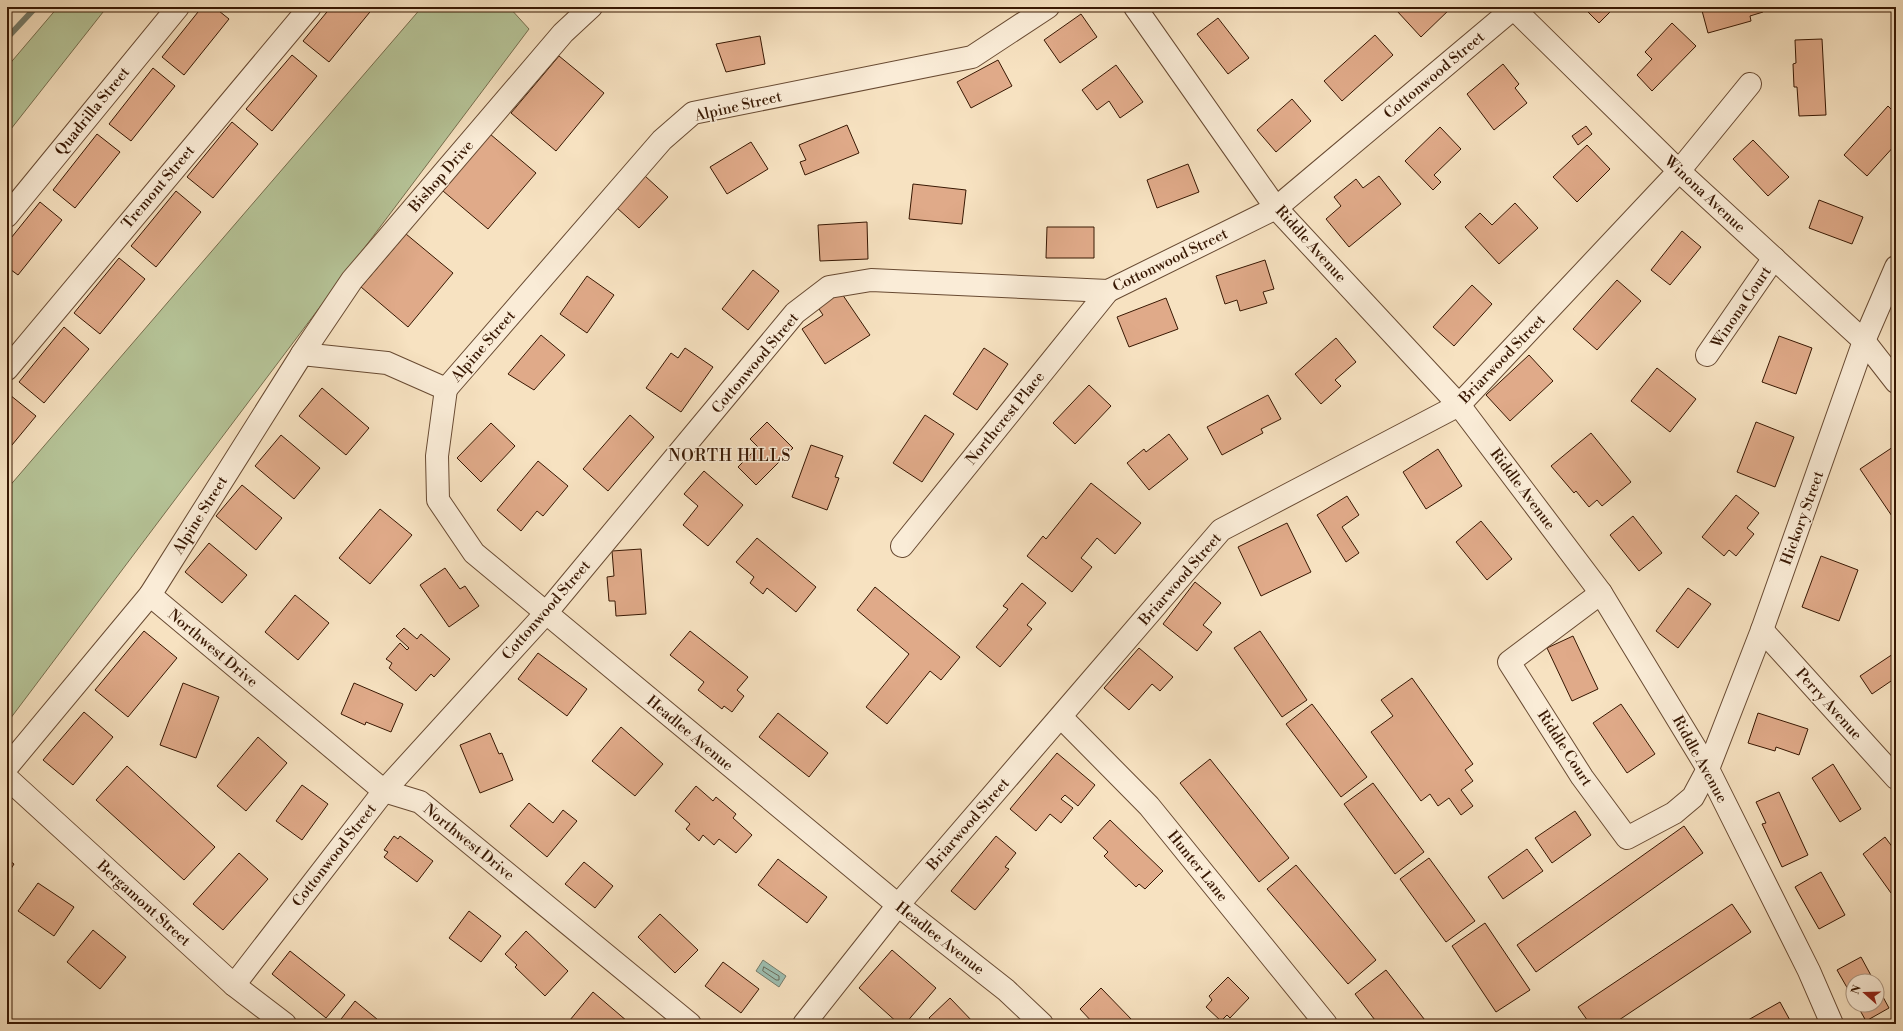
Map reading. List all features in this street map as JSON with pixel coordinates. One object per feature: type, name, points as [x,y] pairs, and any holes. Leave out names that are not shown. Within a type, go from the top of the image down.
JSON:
[{"type":"street","name":"Quadrilla Street","points":[[7,216],[178,7]]},
{"type":"street","name":"Tremont Street","points":[[7,369],[310,7]]},
{"type":"street","name":"Bishop Drive","points":[[302,354],[352,280],[563,33],[591,7]]},
{"type":"street","name":"Alpine Street","points":[[7,767],[150,595],[302,354],[387,363],[446,388],[662,140],[693,113],[972,57],[1048,7]]},
{"type":"street","name":"Riddle Avenue","points":[[1134,7],[1276,208],[1459,405],[1601,593],[1708,769],[1808,971],[1832,1024]]},
{"type":"street","name":"Cottonwood Street","points":[[234,985],[384,791],[546,613],[795,313],[829,287],[872,280],[1108,290],[1276,208],[1513,8]]},
{"type":"street","name":"Winona Avenue","points":[[1513,8],[1679,171],[1864,341],[1896,382]]},
{"type":"street","name":"Briarwood Street","points":[[804,1024],[898,905],[1221,530],[1459,405],[1679,171],[1750,84]]},
{"type":"street","name":"Winona Court","points":[[1707,356],[1774,258]]},
{"type":"street","name":"Hickory Street","points":[[1708,769],[1762,630],[1864,341],[1896,267]]},
{"type":"street","name":"Northcrest Place","points":[[902,546],[1108,290]]},
{"type":"street","name":"Headlee Avenue","points":[[446,388],[437,456],[438,500],[474,553],[898,905],[1006,990],[1042,1024]]},
{"type":"street","name":"Riddle Court","points":[[1601,593],[1509,662],[1582,777],[1627,838],[1674,813],[1693,797],[1708,769]]},
{"type":"street","name":"Northwest Drive","points":[[150,595],[384,791],[420,802],[690,1024]]},
{"type":"street","name":"Perry Avenue","points":[[1762,630],[1896,778]]},
{"type":"street","name":"Hunter Lane","points":[[1061,717],[1149,806],[1326,1024]]},
{"type":"street","name":"Bergamont Street","points":[[7,778],[234,985],[284,1024]]},
{"type":"green space","points":[[58,7],[107,7],[7,134],[7,67]]},
{"type":"green space","points":[[422,7],[509,7],[529,29],[7,723],[7,489]]},
{"type":"water","points":[[763,960],[786,976],[779,987],[756,971]]},
{"type":"building","points":[[202,7],[214,7],[229,19],[184,75],[162,57]]},
{"type":"building","points":[[331,7],[374,7],[329,62],[303,41]]},
{"type":"building","points":[[1401,7],[1452,7],[1421,37],[1397,11]]},
{"type":"building","points":[[1583,7],[1615,7],[1599,23]]},
{"type":"building","points":[[1701,7],[1762,7],[1763,12],[1750,16],[1751,21],[1708,33]]},
{"type":"building","points":[[1081,14],[1097,37],[1060,63],[1044,40]]},
{"type":"building","points":[[1218,18],[1249,58],[1228,74],[1197,34]]},
{"type":"building","points":[[1672,23],[1696,46],[1652,91],[1637,75],[1652,59],[1645,52]]},
{"type":"building","points":[[1375,35],[1393,55],[1342,101],[1324,81]]},
{"type":"building","points":[[760,36],[765,64],[726,72],[716,44]]},
{"type":"building","points":[[1822,39],[1826,115],[1799,116],[1797,87],[1794,87],[1793,64],[1796,63],[1795,40]]},
{"type":"building","points":[[292,55],[317,76],[272,131],[246,109]]},
{"type":"building","points":[[559,56],[604,93],[556,151],[511,113]]},
{"type":"building","points":[[998,60],[1012,86],[971,108],[957,82]]},
{"type":"building","points":[[1503,64],[1519,84],[1515,88],[1527,103],[1494,130],[1467,94]]},
{"type":"building","points":[[1116,65],[1143,102],[1120,118],[1109,101],[1097,110],[1082,90]]},
{"type":"building","points":[[153,68],[175,86],[131,141],[109,124]]},
{"type":"building","points":[[1292,99],[1311,121],[1276,152],[1257,130]]},
{"type":"building","points":[[1888,106],[1896,114],[1896,144],[1867,176],[1844,155]]},
{"type":"building","points":[[232,122],[258,144],[213,198],[187,177]]},
{"type":"building","points":[[847,125],[859,153],[805,175],[800,162],[806,160],[799,145]]},
{"type":"building","points":[[1586,126],[1592,134],[1578,145],[1572,136]]},
{"type":"building","points":[[1440,127],[1461,149],[1434,175],[1441,182],[1433,190],[1405,161]]},
{"type":"building","points":[[97,134],[120,152],[75,208],[53,190]]},
{"type":"building","points":[[490,134],[536,173],[488,229],[443,191]]},
{"type":"building","points":[[1753,140],[1789,177],[1768,196],[1733,159]]},
{"type":"building","points":[[751,142],[768,169],[727,194],[710,167]]},
{"type":"building","points":[[1587,145],[1610,169],[1577,202],[1553,177]]},
{"type":"building","points":[[1188,164],[1199,192],[1157,208],[1147,180]]},
{"type":"building","points":[[645,176],[668,197],[639,228],[616,207]]},
{"type":"building","points":[[1379,176],[1401,204],[1349,247],[1326,219],[1341,206],[1334,197],[1356,179],[1363,188]]},
{"type":"building","points":[[913,184],[966,190],[962,224],[909,219]]},
{"type":"building","points":[[176,191],[201,212],[156,267],[131,246]]},
{"type":"building","points":[[1819,200],[1863,217],[1852,244],[1809,228]]},
{"type":"building","points":[[40,202],[62,220],[18,275],[7,267],[7,243]]},
{"type":"building","points":[[1515,203],[1538,228],[1499,264],[1465,227],[1480,213],[1492,225]]},
{"type":"building","points":[[867,222],[868,259],[820,261],[818,225]]},
{"type":"building","points":[[1047,227],[1094,227],[1094,258],[1046,258]]},
{"type":"building","points":[[1682,231],[1701,247],[1670,285],[1651,270]]},
{"type":"building","points":[[406,234],[453,273],[408,327],[361,287]]},
{"type":"building","points":[[119,258],[145,279],[100,334],[74,313]]},
{"type":"building","points":[[1265,260],[1274,289],[1263,292],[1267,303],[1240,311],[1237,300],[1225,304],[1216,276]]},
{"type":"building","points":[[753,270],[779,291],[748,330],[722,309]]},
{"type":"building","points":[[587,276],[614,295],[587,333],[560,314]]},
{"type":"building","points":[[1617,280],[1641,301],[1597,350],[1573,329]]},
{"type":"building","points":[[1472,285],[1492,304],[1454,346],[1433,327]]},
{"type":"building","points":[[838,288],[870,335],[825,364],[802,329],[823,315],[815,303]]},
{"type":"building","points":[[1166,298],[1178,329],[1129,347],[1117,317]]},
{"type":"building","points":[[64,327],[89,349],[44,403],[19,382]]},
{"type":"building","points":[[541,335],[565,355],[534,390],[508,374]]},
{"type":"building","points":[[1779,336],[1812,348],[1796,394],[1762,382]]},
{"type":"building","points":[[1336,338],[1356,362],[1335,380],[1341,386],[1321,404],[1295,374]]},
{"type":"building","points":[[685,348],[713,367],[681,412],[646,388],[671,353],[678,358]]},
{"type":"building","points":[[984,348],[1008,364],[977,410],[953,394]]},
{"type":"building","points":[[1529,355],[1553,381],[1510,421],[1486,395]]},
{"type":"building","points":[[1657,368],[1696,399],[1670,432],[1631,401]]},
{"type":"building","points":[[1089,385],[1111,406],[1075,444],[1053,423]]},
{"type":"building","points":[[322,388],[369,428],[346,455],[299,416]]},
{"type":"building","points":[[10,395],[36,416],[7,451],[7,399]]},
{"type":"building","points":[[1268,395],[1281,419],[1261,429],[1263,433],[1222,455],[1207,427]]},
{"type":"building","points":[[630,415],[654,437],[608,491],[583,469]]},
{"type":"building","points":[[925,415],[954,434],[922,482],[893,463]]},
{"type":"building","points":[[767,422],[793,448],[756,485],[738,467],[758,447],[750,439]]},
{"type":"building","points":[[1756,422],[1794,437],[1775,487],[1737,472]]},
{"type":"building","points":[[491,423],[515,446],[481,482],[457,458]]},
{"type":"building","points":[[1591,433],[1631,482],[1602,506],[1597,500],[1589,507],[1576,491],[1574,493],[1551,466]]},
{"type":"building","points":[[1169,434],[1188,459],[1149,490],[1127,463],[1144,449],[1146,452]]},
{"type":"building","points":[[281,435],[320,468],[294,499],[255,466]]},
{"type":"building","points":[[811,445],[843,456],[835,477],[839,478],[827,510],[792,497]]},
{"type":"building","points":[[1896,445],[1896,522],[1860,469]]},
{"type":"building","points":[[1438,449],[1462,486],[1426,509],[1403,472]]},
{"type":"building","points":[[538,461],[568,486],[543,516],[537,511],[521,531],[497,510]]},
{"type":"building","points":[[704,471],[743,505],[708,546],[683,525],[698,506],[684,494]]},
{"type":"building","points":[[1091,483],[1141,523],[1115,554],[1097,538],[1081,558],[1092,567],[1072,592],[1027,556],[1043,536],[1046,539]]},
{"type":"building","points":[[242,485],[282,518],[256,550],[216,516]]},
{"type":"building","points":[[1736,495],[1759,513],[1747,528],[1754,534],[1736,556],[1729,550],[1724,556],[1702,537]]},
{"type":"building","points":[[1347,496],[1359,515],[1342,527],[1359,553],[1346,562],[1317,515]]},
{"type":"building","points":[[380,509],[412,535],[370,584],[339,558]]},
{"type":"building","points":[[1633,516],[1662,553],[1639,571],[1610,535]]},
{"type":"building","points":[[1481,521],[1512,559],[1487,580],[1456,542]]},
{"type":"building","points":[[1287,523],[1311,572],[1261,596],[1238,547]]},
{"type":"building","points":[[757,538],[816,587],[796,612],[767,588],[763,594],[750,583],[754,577],[736,562]]},
{"type":"building","points":[[209,543],[247,575],[222,603],[185,572]]},
{"type":"building","points":[[641,549],[646,614],[616,616],[615,601],[609,601],[607,577],[614,576],[612,551]]},
{"type":"building","points":[[1821,556],[1858,570],[1839,621],[1802,607]]},
{"type":"building","points":[[445,568],[460,589],[465,586],[479,606],[449,627],[420,585]]},
{"type":"building","points":[[1195,582],[1221,603],[1203,625],[1212,632],[1197,651],[1163,624]]},
{"type":"building","points":[[1022,583],[1046,603],[1027,625],[1032,629],[1000,667],[976,647],[1008,609],[1003,606]]},
{"type":"building","points":[[875,587],[960,657],[941,680],[930,671],[887,724],[866,707],[909,654],[857,610]]},
{"type":"building","points":[[1688,588],[1711,604],[1678,648],[1656,631]]},
{"type":"building","points":[[295,595],[329,623],[298,660],[265,632]]},
{"type":"building","points":[[404,628],[417,639],[421,634],[450,659],[434,677],[431,674],[416,691],[389,668],[392,663],[386,659],[400,643],[407,650],[409,648],[396,636]]},
{"type":"building","points":[[144,631],[177,658],[128,717],[95,690]]},
{"type":"building","points":[[690,631],[748,677],[737,690],[744,696],[732,712],[724,706],[722,709],[698,690],[704,682],[670,655]]},
{"type":"building","points":[[1260,631],[1307,700],[1282,717],[1234,648]]},
{"type":"building","points":[[1573,636],[1598,689],[1572,701],[1547,648]]},
{"type":"building","points":[[1139,648],[1173,677],[1160,691],[1152,684],[1129,710],[1104,688]]},
{"type":"building","points":[[1896,652],[1896,682],[1894,679],[1872,694],[1860,676]]},
{"type":"building","points":[[538,653],[587,689],[567,716],[518,679]]},
{"type":"building","points":[[1412,678],[1473,764],[1465,770],[1473,781],[1461,790],[1473,806],[1461,815],[1449,798],[1438,806],[1430,794],[1421,801],[1371,732],[1393,716],[1381,700]]},
{"type":"building","points":[[183,683],[219,697],[196,758],[160,745]]},
{"type":"building","points":[[354,683],[403,704],[391,732],[366,722],[365,725],[341,714]]},
{"type":"building","points":[[1312,704],[1367,777],[1341,797],[1286,724]]},
{"type":"building","points":[[1621,704],[1655,754],[1627,773],[1593,723]]},
{"type":"building","points":[[84,712],[113,737],[73,785],[43,760]]},
{"type":"building","points":[[778,713],[828,753],[809,777],[759,737]]},
{"type":"building","points":[[1758,713],[1808,729],[1799,755],[1776,747],[1775,751],[1748,743]]},
{"type":"building","points":[[621,727],[663,764],[635,796],[592,761]]},
{"type":"building","points":[[490,733],[499,754],[502,753],[513,780],[480,793],[460,745]]},
{"type":"building","points":[[258,737],[287,763],[246,811],[217,786]]},
{"type":"building","points":[[1057,753],[1095,785],[1078,806],[1065,795],[1061,799],[1073,808],[1061,823],[1050,814],[1036,831],[1010,809]]},
{"type":"building","points":[[1210,759],[1289,858],[1259,882],[1180,783]]},
{"type":"building","points":[[1833,764],[1861,809],[1840,822],[1812,778]]},
{"type":"building","points":[[127,766],[215,847],[184,880],[96,800]]},
{"type":"building","points":[[1373,783],[1424,852],[1395,874],[1344,804]]},
{"type":"building","points":[[302,785],[328,804],[302,840],[276,821]]},
{"type":"building","points":[[696,786],[713,801],[716,797],[736,814],[733,818],[752,835],[736,853],[719,839],[714,845],[703,835],[699,841],[686,829],[690,824],[675,811]]},
{"type":"building","points":[[1779,792],[1808,855],[1782,867],[1762,824],[1766,823],[1756,802]]},
{"type":"building","points":[[529,803],[553,823],[563,810],[577,821],[547,857],[510,826]]},
{"type":"building","points":[[1575,811],[1591,835],[1552,863],[1535,838]]},
{"type":"building","points":[[1110,820],[1163,871],[1145,889],[1139,884],[1136,887],[1104,856],[1108,852],[1093,838]]},
{"type":"building","points":[[1684,826],[1703,853],[1536,972],[1517,945]]},
{"type":"building","points":[[394,836],[398,839],[400,836],[433,861],[417,882],[384,857],[388,852],[384,850]]},
{"type":"building","points":[[996,836],[1016,853],[1005,867],[1009,869],[975,910],[951,891]]},
{"type":"building","points":[[1885,837],[1896,852],[1896,889],[1891,893],[1863,854]]},
{"type":"building","points":[[1527,849],[1543,871],[1503,899],[1488,877]]},
{"type":"building","points":[[239,853],[268,879],[223,930],[193,904]]},
{"type":"building","points":[[1429,858],[1475,921],[1446,942],[1400,879]]},
{"type":"building","points":[[7,859],[14,864],[7,875]]},
{"type":"building","points":[[778,859],[827,897],[807,923],[758,885]]},
{"type":"building","points":[[584,862],[613,886],[595,908],[565,884]]},
{"type":"building","points":[[1296,865],[1376,960],[1348,984],[1267,889]]},
{"type":"building","points":[[1821,872],[1845,915],[1819,929],[1795,887]]},
{"type":"building","points":[[38,883],[74,907],[54,936],[18,911]]},
{"type":"building","points":[[1732,904],[1751,932],[1613,1024],[1590,1024],[1578,1007]]},
{"type":"building","points":[[469,911],[501,936],[481,962],[449,938]]},
{"type":"building","points":[[660,914],[698,950],[675,973],[638,937]]},
{"type":"building","points":[[1485,923],[1530,990],[1496,1012],[1452,946]]},
{"type":"building","points":[[93,930],[126,957],[100,989],[67,962]]},
{"type":"building","points":[[526,931],[568,971],[545,996],[515,967],[517,965],[505,954]]},
{"type":"building","points":[[892,950],[936,988],[905,1024],[899,1024],[859,988]]},
{"type":"building","points":[[290,951],[345,995],[326,1018],[272,974]]},
{"type":"building","points":[[1861,957],[1870,973],[1845,973],[1845,984],[1837,970]]},
{"type":"building","points":[[723,962],[759,989],[741,1013],[705,986]]},
{"type":"building","points":[[1386,970],[1428,1024],[1378,1024],[1355,994]]},
{"type":"building","points":[[1228,977],[1249,998],[1230,1018],[1227,1015],[1221,1021],[1206,1007],[1212,1000],[1209,996]]},
{"type":"building","points":[[1101,988],[1133,1021],[1130,1024],[1094,1024],[1080,1009]]},
{"type":"building","points":[[593,992],[627,1021],[625,1024],[575,1024],[570,1020]]},
{"type":"building","points":[[950,998],[975,1024],[934,1024],[929,1018]]},
{"type":"building","points":[[355,1001],[383,1024],[338,1023]]},
{"type":"building","points":[[1885,1001],[1889,1008],[1885,1010]]},
{"type":"building","points":[[1780,1002],[1792,1024],[1741,1024]]},
{"type":"building","points":[[1862,1013],[1880,1013],[1866,1021]]},
{"type":"waterway","points":[[7,38],[36,7]]},
{"type":"district","name":"NORTH HILLS","points":[[730,455]]}]
